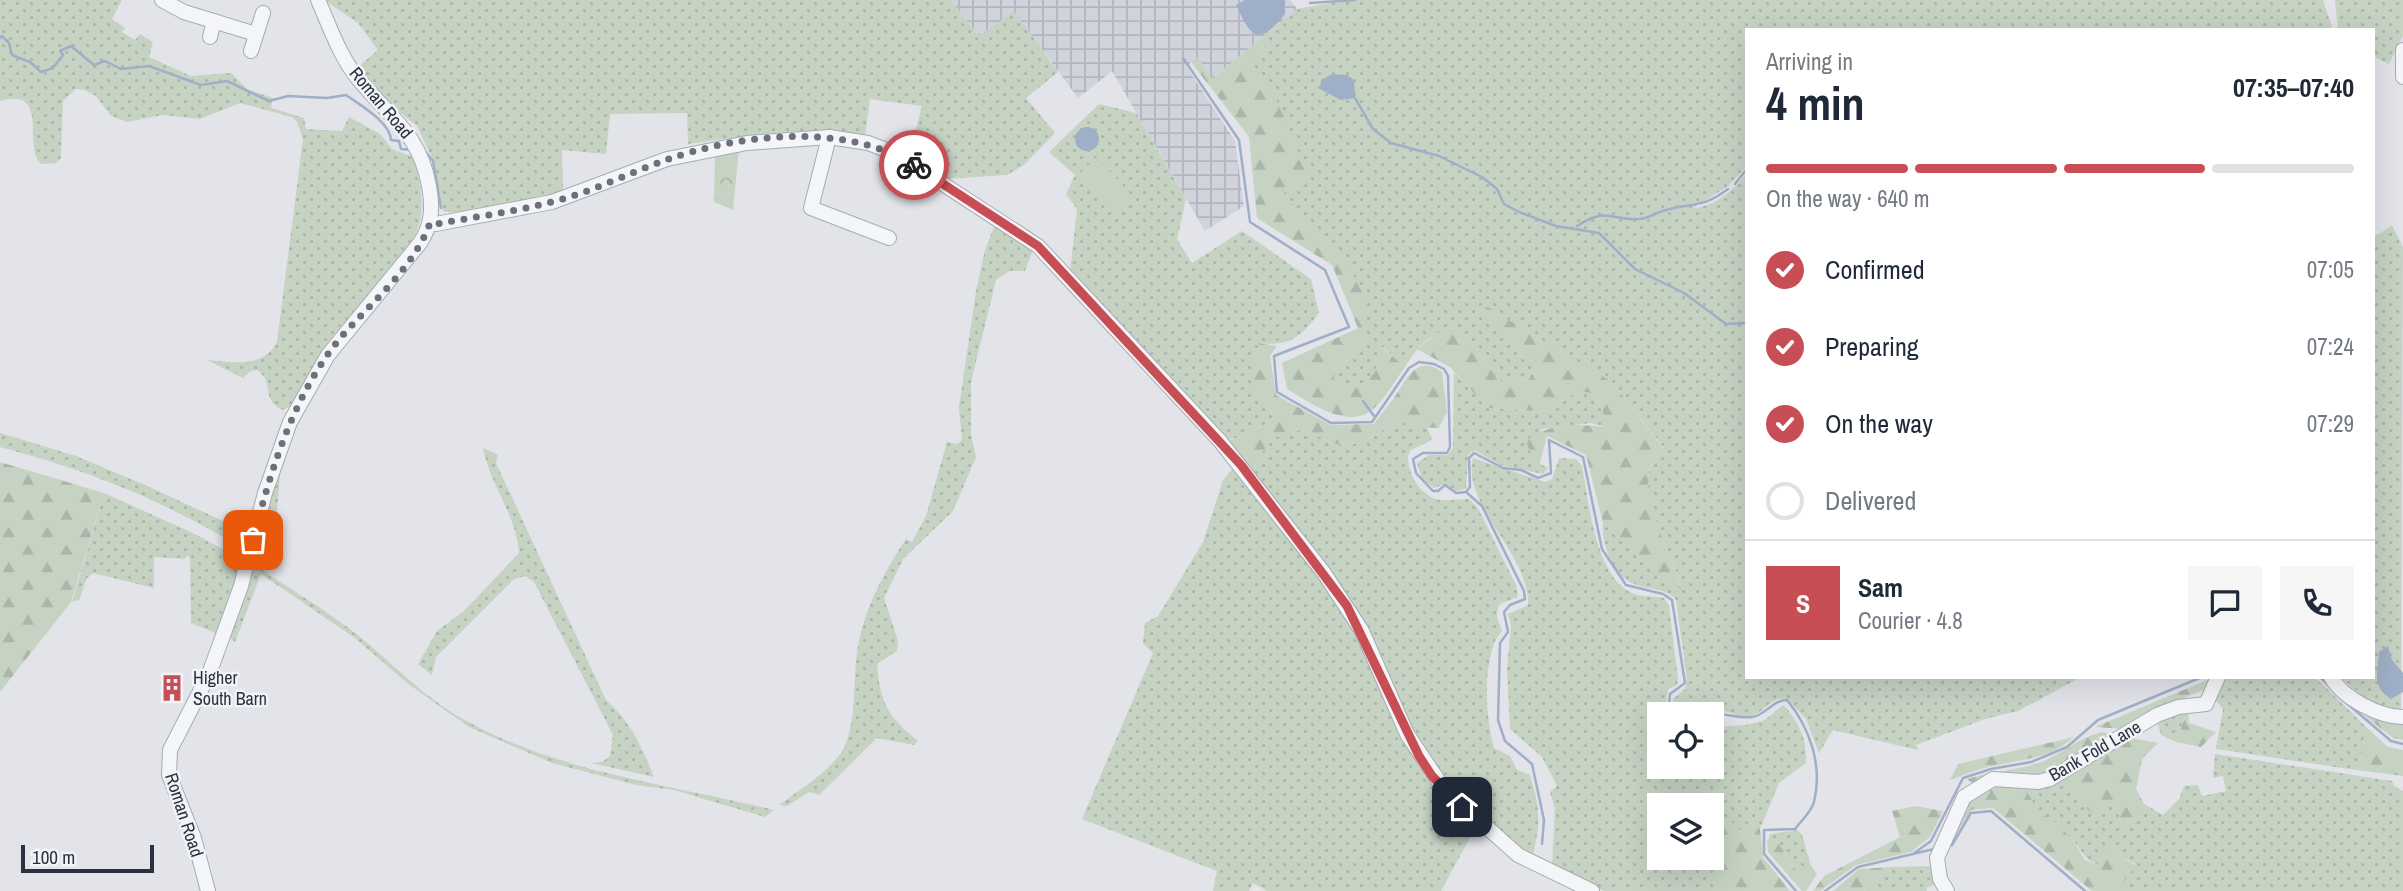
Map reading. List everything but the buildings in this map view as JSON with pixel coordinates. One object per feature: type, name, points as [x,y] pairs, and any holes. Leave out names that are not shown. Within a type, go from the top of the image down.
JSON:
[{"type":"street","points":[[162,0],[184,12],[256,34]]},
{"type":"street","name":"Roman Road","points":[[208,891],[194,838],[169,775],[170,750],[209,674],[241,586],[265,493],[290,422],[328,355],[396,276],[426,234],[430,223],[431,193],[420,152],[409,134],[349,66],[318,0]]},
{"type":"street","points":[[251,51],[263,13]]},
{"type":"street","points":[[210,37],[214,21]]},
{"type":"street","points":[[2403,50],[2403,77]]},
{"type":"street","points":[[430,223],[552,202],[696,151],[781,138],[829,138],[868,143],[897,154],[1038,246],[1220,441],[1324,573],[1362,631],[1407,734],[1444,789],[1518,855],[1592,891]]},
{"type":"street","points":[[829,138],[811,208],[889,239]]},
{"type":"street","name":"Bank Fold Lane","points":[[1947,891],[1940,879],[1937,858],[1964,797],[1972,789],[1993,779],[2038,782],[2050,779],[2157,715],[2178,707],[2206,704],[2217,679]]},
{"type":"street","points":[[2333,679],[2343,692],[2360,702],[2389,716],[2403,717]]},
{"type":"shaded area","points":[[950,0],[1290,0],[1297,9],[1212,79],[1198,58],[1186,66],[1235,141],[1244,206],[1205,231],[1112,71],[1078,98],[1014,12],[979,36]]},
{"type":"green space","points":[[0,0],[122,0],[112,19],[125,28],[122,32],[135,40],[140,34],[153,42],[149,57],[191,76],[231,73],[247,89],[273,98],[271,108],[304,118],[306,129],[342,131],[349,117],[380,134],[392,149],[413,157],[422,200],[421,217],[414,238],[331,339],[294,405],[282,410],[275,405],[265,380],[257,370],[250,371],[243,378],[207,360],[256,360],[271,351],[277,342],[303,139],[297,122],[292,117],[240,103],[200,119],[162,115],[127,122],[111,116],[96,96],[76,89],[63,101],[61,158],[56,163],[41,164],[36,155],[30,110],[25,102],[16,99],[0,101]]},
{"type":"green space","points":[[324,0],[950,0],[979,36],[1014,11],[1058,72],[1026,98],[1055,133],[1024,165],[1007,175],[945,179],[909,155],[922,106],[870,99],[865,136],[821,131],[754,135],[688,144],[687,113],[610,114],[606,154],[562,150],[563,192],[468,212],[443,211],[434,162],[417,126],[387,102],[358,67],[378,50],[358,23]]},
{"type":"green space","points":[[1347,0],[2323,0],[2332,28],[1745,28],[1745,168],[1727,187],[1693,208],[1708,205],[1723,197],[1745,175],[1745,679],[2077,679],[2018,711],[1985,719],[1916,745],[1918,750],[1833,730],[1819,753],[1806,719],[1787,699],[1777,699],[1754,715],[1746,717],[1724,712],[1724,702],[1673,702],[1673,699],[1685,689],[1687,680],[1676,600],[1662,591],[1634,584],[1620,574],[1606,549],[1603,531],[1603,523],[1642,561],[1681,588],[1654,514],[1648,485],[1650,468],[1664,448],[1612,382],[1538,364],[1527,380],[1500,381],[1463,332],[1443,333],[1428,339],[1405,367],[1382,346],[1375,372],[1360,387],[1350,387],[1334,379],[1335,370],[1350,358],[1367,298],[1283,193],[1309,178],[1291,137],[1250,68],[1277,25],[1297,9]]},
{"type":"green space","points":[[2335,0],[2403,0],[2403,36],[2389,64],[2375,57],[2375,28],[2338,28]]},
{"type":"green space","points":[[1277,25],[1251,68],[1275,96],[1309,178],[1306,184],[1283,193],[1341,255],[1367,298],[1367,336],[1350,358],[1335,370],[1334,379],[1350,387],[1360,387],[1375,372],[1381,346],[1405,367],[1381,401],[1362,415],[1351,417],[1328,412],[1287,389],[1282,363],[1358,328],[1332,265],[1257,218],[1249,137],[1191,62],[1198,57],[1212,79]]},
{"type":"green space","points":[[1099,104],[1136,113],[1186,199],[1177,239],[1192,263],[1242,231],[1311,279],[1319,313],[1313,321],[1301,334],[1287,341],[1259,343],[1256,384],[1261,399],[1276,418],[1244,436],[1226,440],[1070,272],[1077,209],[1066,194],[1075,175],[1049,152]]},
{"type":"green space","points":[[739,149],[733,210],[714,202],[715,152]]},
{"type":"green space","points":[[1097,157],[1133,197],[1114,215],[1078,175]]},
{"type":"green space","points":[[996,222],[1034,247],[1025,271],[1010,271],[996,280],[971,382],[971,434],[976,457],[953,511],[903,559],[884,598],[898,641],[897,651],[877,664],[880,689],[887,708],[899,724],[918,741],[914,745],[877,738],[819,795],[809,792],[787,806],[779,805],[828,768],[841,753],[850,730],[856,659],[870,604],[898,551],[906,539],[912,542],[926,516],[947,442],[957,444],[962,440],[959,407],[976,291],[985,250]]},
{"type":"green space","points":[[2392,225],[2403,247],[2401,711],[2373,705],[2342,679],[2375,679],[2375,237]]},
{"type":"green space","points":[[1484,305],[1612,382],[1664,449],[1650,468],[1648,485],[1654,515],[1681,589],[1642,561],[1603,523],[1586,455],[1547,436],[1539,466],[1533,460],[1526,441],[1546,430],[1565,425],[1605,427],[1605,417],[1594,394],[1576,393],[1552,412],[1488,408],[1450,367],[1417,349],[1440,331],[1463,332],[1500,381],[1528,380],[1538,363],[1472,306]]},
{"type":"green space","points":[[1259,343],[1277,346],[1270,356],[1276,395],[1331,425],[1374,424],[1413,371],[1426,366],[1442,372],[1447,412],[1439,428],[1414,427],[1397,421],[1371,438],[1341,445],[1311,433],[1290,431],[1281,434],[1267,446],[1253,471],[1226,441],[1244,436],[1276,418],[1261,399],[1254,384]]},
{"type":"green space","points":[[1454,372],[1488,408],[1551,412],[1576,393],[1594,394],[1605,417],[1606,427],[1591,423],[1542,429],[1533,460],[1548,468],[1543,474],[1500,465],[1474,450],[1468,455],[1466,489],[1455,491],[1445,484],[1434,488],[1422,479],[1417,463],[1429,455],[1448,455],[1453,448]]},
{"type":"green space","points":[[1397,421],[1427,427],[1432,440],[1411,450],[1408,456],[1416,483],[1433,498],[1469,499],[1478,508],[1516,585],[1518,597],[1500,604],[1498,611],[1502,630],[1495,642],[1488,669],[1488,710],[1494,748],[1510,756],[1517,770],[1530,775],[1538,815],[1533,855],[1505,838],[1458,796],[1411,734],[1370,631],[1353,603],[1253,471],[1267,446],[1281,434],[1300,431],[1341,445],[1371,438]]},
{"type":"green space","points":[[293,432],[280,474],[273,565],[256,554],[262,523]]},
{"type":"green space","points":[[0,433],[76,456],[223,521],[249,539],[245,550],[186,517],[127,489],[65,466],[0,447]]},
{"type":"green space","points":[[483,448],[498,455],[496,463],[606,700],[635,736],[654,777],[591,763],[602,762],[610,756],[613,735],[534,582],[525,576],[514,579],[436,657],[432,675],[418,664],[437,631],[464,611],[519,553],[514,526],[491,475]]},
{"type":"green space","points":[[1473,458],[1545,482],[1552,479],[1559,458],[1576,459],[1582,466],[1596,537],[1610,571],[1620,584],[1632,593],[1664,598],[1669,606],[1678,679],[1677,685],[1668,689],[1666,702],[1647,702],[1647,779],[1724,779],[1724,726],[1765,720],[1783,705],[1794,718],[1804,739],[1806,763],[1779,783],[1760,829],[1751,823],[1724,867],[1724,793],[1647,793],[1647,870],[1722,870],[1714,883],[1714,891],[1604,891],[1552,866],[1555,808],[1550,792],[1557,786],[1542,757],[1510,729],[1507,668],[1511,626],[1508,614],[1528,605],[1526,586],[1519,567],[1477,494],[1472,476]]},
{"type":"green space","points":[[0,462],[104,493],[71,602],[0,692]]},
{"type":"green space","points":[[1235,466],[1314,566],[1343,608],[1356,629],[1404,739],[1424,770],[1447,797],[1477,825],[1441,891],[1267,891],[1253,883],[1249,891],[1213,891],[1217,871],[1082,819],[1153,653],[1143,643],[1145,623],[1158,616],[1203,542],[1223,480]]},
{"type":"green space","points":[[104,493],[193,533],[243,560],[218,634],[191,623],[190,558],[187,555],[185,559],[154,557],[154,588],[93,573],[87,578],[79,600],[72,602]]},
{"type":"green space","points":[[254,564],[346,626],[449,711],[499,737],[575,765],[774,810],[765,817],[674,790],[636,785],[552,763],[469,727],[407,683],[355,638],[261,574],[235,642],[227,636]]},
{"type":"green space","points":[[2211,679],[2206,689],[2161,707],[2125,729],[2095,727]]},
{"type":"green space","points":[[2222,679],[2317,679],[2365,726],[2362,757],[2349,769],[2216,749],[2223,709],[2214,698]]},
{"type":"green space","points":[[2188,709],[2176,742],[2161,735],[2156,717]]},
{"type":"green space","points":[[2188,709],[2189,723],[2216,732],[2201,747],[2176,742]]},
{"type":"green space","points":[[2365,716],[2403,722],[2403,740],[2393,738]]},
{"type":"green space","points":[[2365,726],[2388,747],[2403,750],[2403,776],[2349,769],[2362,757]]},
{"type":"green space","points":[[2102,732],[2120,735],[2050,775],[1990,776],[1972,783],[1967,779],[2042,762]]},
{"type":"green space","points":[[2074,737],[2046,754],[1987,767],[1950,780],[1958,764]]},
{"type":"green space","points":[[2131,738],[2158,743],[2142,759],[2136,789],[2144,804],[2123,826],[2115,804],[2093,815],[2076,797],[2072,785],[2050,782]]},
{"type":"green space","points":[[2215,754],[2392,781],[2395,787],[2403,791],[2403,891],[2117,891],[2136,864],[2113,854],[2115,848],[2098,865],[2093,863],[2071,838],[2039,814],[2026,795],[2009,784],[2073,784],[2076,797],[2115,804],[2123,826],[2144,804],[2163,815],[2179,799],[2184,786],[2198,785],[2202,796],[2226,791],[2223,776],[2213,778]]},
{"type":"green space","points":[[1995,783],[2009,784],[2030,796],[2037,811],[2058,824],[2085,860],[2098,865],[2103,854],[2115,847],[2113,854],[2136,865],[2117,891],[2092,891],[1993,808],[1971,810],[1951,843],[1966,800]]},
{"type":"green space","points":[[1915,806],[1943,811],[1930,837],[1911,852],[1856,865],[1820,891],[1813,891],[1824,876],[1900,837],[1892,811]]},
{"type":"green space","points":[[1731,821],[1740,830],[1751,823],[1760,829],[1763,857],[1790,891],[1714,891],[1713,870],[1724,870],[1724,825]]},
{"type":"green space","points":[[1797,830],[1802,835],[1811,866],[1799,874],[1776,840],[1768,841],[1770,834]]},
{"type":"green space","points":[[1776,840],[1799,874],[1811,866],[1817,874],[1806,891],[1802,891],[1768,852],[1767,841]]},
{"type":"green space","points":[[1934,866],[1937,884],[1926,888],[1927,891],[1864,891],[1891,867]]},
{"type":"green space","points":[[1891,867],[1864,891],[1833,891],[1859,869]]},
{"type":"water","points":[[1245,0],[1285,0],[1285,14],[1268,31],[1262,35],[1256,34],[1246,25],[1236,5]]},
{"type":"water","points":[[1332,74],[1347,75],[1354,80],[1355,98],[1341,100],[1320,89],[1321,80]]},
{"type":"water","points":[[1087,127],[1095,131],[1099,139],[1095,147],[1087,151],[1079,147],[1075,139],[1079,131]]},
{"type":"water","points":[[2388,646],[2392,660],[2403,673],[2403,692],[2391,699],[2381,689],[2377,678],[2379,652]]},
{"type":"waterway","points":[[1310,3],[1355,0]]},
{"type":"waterway","points":[[0,38],[2,36],[9,43],[12,55],[30,62],[41,72],[53,68],[63,55],[60,51],[71,46],[94,65],[105,61],[121,69],[149,66],[201,85],[227,81],[269,101],[288,96],[327,98],[346,95],[380,120],[391,140],[399,141],[401,149],[412,150]]},
{"type":"waterway","points":[[1183,58],[1239,140],[1250,222],[1325,270],[1349,327],[1274,356],[1277,392],[1331,423],[1372,422],[1409,368],[1419,362],[1434,364],[1444,369],[1448,376],[1450,447],[1447,453],[1423,453],[1413,459],[1416,473],[1433,491],[1438,491],[1445,485],[1456,493],[1466,492],[1470,487],[1469,458],[1474,453],[1503,468],[1521,470],[1538,478],[1551,473],[1549,440],[1583,457],[1602,549],[1626,585],[1663,594],[1672,600],[1685,683],[1670,694],[1669,702]]},
{"type":"waterway","points":[[1355,98],[1373,129],[1391,143],[1439,156],[1482,177],[1497,189],[1504,204],[1519,212],[1556,226],[1599,233],[1635,269],[1684,293],[1726,324],[1745,323]]},
{"type":"waterway","points":[[424,150],[433,161],[441,208]]},
{"type":"waterway","points":[[1735,184],[1745,171]]},
{"type":"waterway","points":[[1577,226],[1603,216],[1644,218],[1704,202],[1728,189]]},
{"type":"waterway","points":[[1363,401],[1374,416]]},
{"type":"waterway","points":[[1466,492],[1482,506],[1524,591],[1525,599],[1510,605],[1504,612],[1508,632],[1500,643],[1498,720],[1505,741],[1532,764],[1544,820],[1542,844]]},
{"type":"waterway","points":[[1913,854],[1931,841],[1963,778],[1991,769],[2031,762],[2067,747],[2098,720],[2197,679]]},
{"type":"waterway","points":[[2322,679],[2330,687]]},
{"type":"waterway","points":[[2342,699],[2391,741],[2403,744]]},
{"type":"waterway","points":[[1724,714],[1757,716],[1787,700],[1808,735],[1817,775],[1813,805],[1795,829],[1764,830],[1764,854],[1796,891]]},
{"type":"waterway","points":[[1947,846],[1952,845],[1971,813],[1991,811],[2085,891]]},
{"type":"waterway","points":[[1825,891],[1858,867],[1934,849]]},
{"type":"way so far","points":[[253,540],[265,493],[295,413],[328,355],[396,276],[426,234],[430,223],[552,202],[667,159],[696,151],[781,138],[854,140],[884,148],[914,165]]},
{"type":"place","name":"Higher South Barn","points":[[172,688]]},
{"type":"route","points":[[914,165],[1038,246],[1260,487],[1347,606],[1362,631],[1394,708],[1419,756],[1432,776],[1462,807]]}]
